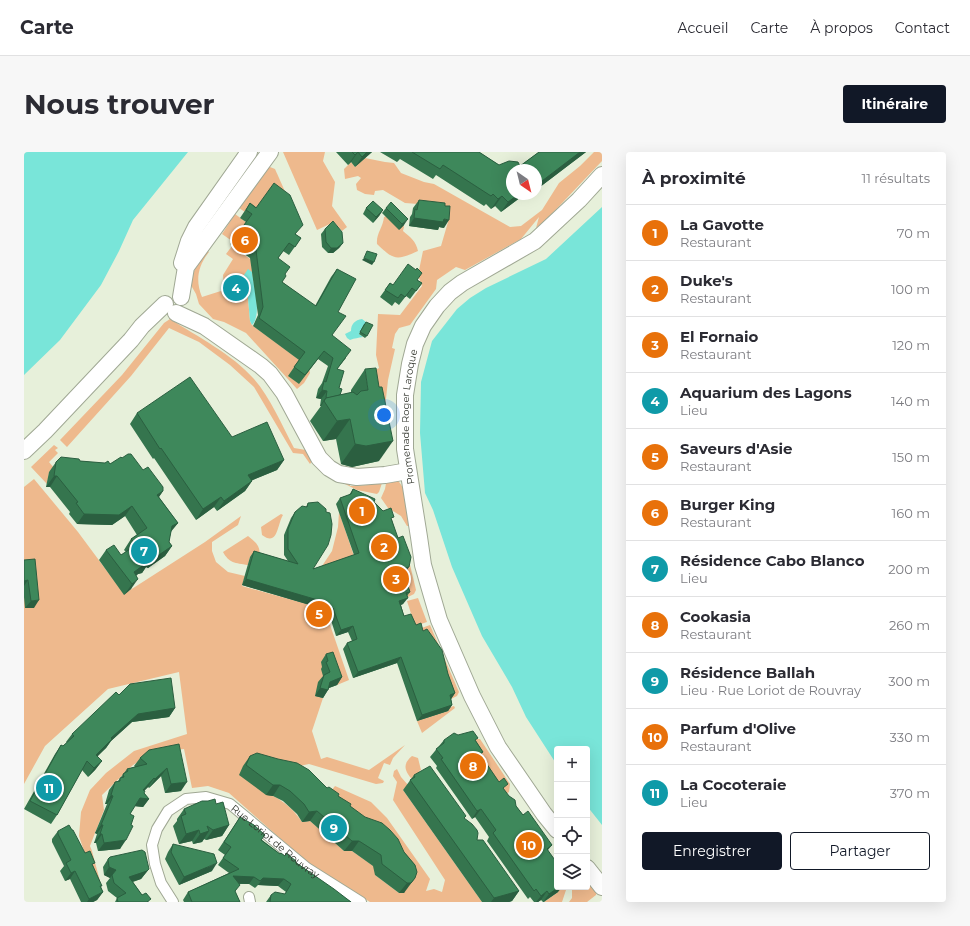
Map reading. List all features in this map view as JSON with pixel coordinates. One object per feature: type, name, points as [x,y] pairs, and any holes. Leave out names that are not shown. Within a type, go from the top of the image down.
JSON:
[{"type":"main road","points":[[249,152],[196,227],[172,287],[175,304],[270,374],[284,393],[319,458],[329,468],[339,474],[357,477],[384,475],[408,470]]},
{"type":"main road","points":[[24,451],[45,431],[131,340],[175,304],[186,267],[270,152]]},
{"type":"main road","name":"Promenade Roger Laroque","points":[[554,826],[498,747],[472,696],[439,620],[423,565],[420,537],[408,470],[405,449],[405,395],[415,344],[423,326],[437,306],[450,292],[462,283],[535,240],[579,200],[602,176]]},
{"type":"main road","points":[[590,872],[602,886]]},
{"type":"street","name":"Rue Loriot de Rouvray","points":[[173,902],[161,883],[156,864],[152,845],[157,829],[168,811],[186,799],[206,797],[230,804],[307,868],[361,902]]},
{"type":"shaded area","points":[[283,152],[325,152],[323,161],[335,182],[332,206],[347,227],[342,231],[334,222],[317,230]]},
{"type":"shaded area","points":[[594,152],[602,152],[602,161],[546,220],[536,228],[539,217],[521,239],[465,270],[456,267],[437,280],[436,289],[410,325],[399,328],[395,334],[392,348],[395,349],[388,380],[385,408],[365,376],[379,368],[376,355],[378,314],[400,315],[422,286],[418,275],[423,251],[441,246],[448,222],[418,204],[405,203],[383,190],[375,191],[374,195],[365,194],[357,190],[356,184],[361,178],[358,176],[345,179],[344,169],[351,162],[355,167],[365,158],[394,163],[401,173],[424,182],[434,184],[510,227],[521,226],[542,210],[559,183]]},
{"type":"shaded area","points":[[270,167],[275,169],[287,196],[251,216],[239,208],[267,168]]},
{"type":"shaded area","points":[[235,214],[246,222],[232,241],[222,234]]},
{"type":"shaded area","points":[[389,215],[402,220],[404,227],[403,231],[414,242],[418,251],[405,256],[396,257],[387,253],[377,244],[384,217]]},
{"type":"shaded area","points":[[232,246],[285,284],[244,280],[247,287],[250,321],[252,325],[309,367],[310,373],[304,383],[297,389],[246,333],[224,322],[213,319],[199,304],[192,287],[192,276],[194,271],[207,251],[209,252],[202,263],[198,279],[202,297],[224,290],[223,275],[233,259],[226,254]]},
{"type":"shaded area","points":[[170,319],[225,354],[254,379],[271,403],[294,448],[306,450],[312,461],[310,464],[303,454],[293,453],[254,387],[230,365],[199,342],[169,328],[131,376],[67,447],[60,440],[122,375],[164,323]]},
{"type":"shaded area","points":[[54,445],[58,448],[55,450],[58,453],[49,462],[54,468],[49,472],[47,484],[31,467]]},
{"type":"shaded area","points":[[387,478],[395,478],[403,488],[409,526],[407,526],[401,516],[388,508],[381,498],[385,489]]},
{"type":"shaded area","points":[[34,479],[78,532],[124,594],[205,542],[241,516],[238,525],[212,542],[212,551],[216,562],[228,572],[245,576],[242,586],[314,606],[318,618],[327,616],[349,680],[337,685],[323,668],[324,680],[315,696],[323,698],[312,731],[321,759],[327,757],[369,770],[405,745],[393,758],[390,765],[384,763],[378,778],[384,781],[383,783],[376,784],[309,764],[290,768],[273,796],[289,807],[302,822],[310,821],[344,851],[352,851],[375,867],[375,875],[399,893],[404,893],[325,799],[335,786],[371,802],[387,818],[430,879],[426,891],[434,889],[442,892],[445,880],[393,800],[397,782],[393,776],[394,771],[397,769],[401,777],[408,785],[403,790],[482,902],[370,902],[310,865],[229,793],[208,786],[192,788],[184,749],[154,752],[133,765],[102,795],[104,810],[90,846],[101,885],[85,854],[79,836],[81,812],[90,790],[106,773],[134,751],[187,734],[179,672],[108,689],[45,746],[24,784],[24,487]]},
{"type":"shaded area","points":[[369,480],[383,480],[377,494],[357,490],[341,482],[350,481],[350,486],[369,485]]},
{"type":"shaded area","points":[[339,512],[356,562],[322,566],[332,551],[338,527]]},
{"type":"shaded area","points":[[281,514],[283,515],[274,537],[267,538],[262,535],[261,527]]},
{"type":"shaded area","points":[[248,536],[258,546],[260,552],[258,560],[250,557],[248,565],[236,563],[230,560],[223,552]]},
{"type":"shaded area","points":[[405,544],[416,590],[414,594],[406,598],[398,575]]},
{"type":"shaded area","points":[[418,598],[427,622],[415,626],[407,601]]},
{"type":"shaded area","points":[[430,625],[459,692],[457,696],[451,699],[416,630]]},
{"type":"shaded area","points":[[454,706],[455,708],[422,733],[417,721],[448,711],[447,708]]},
{"type":"shaded area","points":[[467,739],[480,739],[510,784],[509,792],[499,799]]},
{"type":"shaded area","points":[[412,756],[418,758],[421,770],[419,771],[423,776],[414,782],[406,769],[406,763]]},
{"type":"shaded area","points":[[590,880],[597,890],[596,895],[587,902],[569,902],[572,898],[572,890],[590,890]]},
{"type":"shaded area","points":[[558,890],[566,890],[562,902],[544,902],[558,892]]},
{"type":"water","points":[[24,152],[188,152],[133,220],[101,285],[60,340],[24,375]]},
{"type":"water","points":[[602,207],[602,825],[590,810],[590,746],[554,746],[554,760],[526,717],[512,687],[482,636],[452,567],[433,510],[425,493],[420,433],[421,382],[432,341],[457,309],[470,298],[486,288],[546,259]]},
{"type":"water","points":[[248,269],[252,272],[257,308],[255,321],[252,325],[250,321],[247,287],[244,280],[244,275]]},
{"type":"water","points":[[362,319],[366,322],[367,326],[359,334],[363,337],[350,340],[347,338],[345,334],[351,331],[352,326],[357,320]]},
{"type":"building","points":[[358,152],[367,152],[362,157]]},
{"type":"building","points":[[412,152],[479,152],[499,165],[509,161],[518,162],[519,164],[506,164],[506,200],[502,196],[498,199],[493,194],[491,196],[443,165],[440,169]]},
{"type":"building","points":[[539,152],[580,152],[542,181],[542,164],[523,164]]},
{"type":"building","points":[[274,183],[290,195],[303,225],[295,234],[301,238],[295,247],[289,243],[278,258],[290,267],[282,282],[316,306],[337,269],[356,279],[338,312],[346,316],[332,335],[351,350],[337,369],[344,371],[339,388],[342,389],[340,395],[328,398],[326,397],[327,391],[322,390],[333,358],[324,351],[305,375],[294,367],[305,352],[259,318],[263,307],[256,250],[236,236],[252,214],[246,210],[250,203],[256,208]]},
{"type":"building","points":[[419,200],[445,203],[445,206],[450,206],[449,220],[444,219],[443,222],[414,218],[415,209],[417,210]]},
{"type":"building","points":[[373,201],[383,210],[376,217],[366,208]]},
{"type":"building","points":[[391,202],[408,219],[402,224],[386,208]]},
{"type":"building","points":[[333,221],[342,232],[343,243],[337,248],[331,248],[326,242],[325,229]]},
{"type":"building","points":[[367,251],[377,254],[374,262],[364,258]]},
{"type":"building","points":[[408,264],[416,270],[417,268],[422,273],[417,280],[422,283],[416,291],[412,288],[405,297],[401,294],[398,298],[385,290],[390,283],[393,285]]},
{"type":"building","points":[[366,322],[373,325],[367,336],[360,332]]},
{"type":"building","points":[[376,368],[379,387],[382,387],[393,441],[366,446],[355,444],[350,419],[337,421],[324,401],[326,398],[353,392],[357,395],[361,391],[368,390],[365,369]]},
{"type":"building","points":[[190,377],[232,437],[267,422],[284,460],[248,475],[252,481],[224,501],[221,497],[203,509],[161,448],[160,449],[137,413]]},
{"type":"building","points":[[128,454],[131,454],[143,470],[148,467],[163,487],[163,491],[157,495],[178,523],[172,526],[169,542],[172,546],[156,557],[150,556],[149,563],[145,564],[134,572],[138,579],[132,584],[106,550],[114,545],[121,555],[136,545],[131,539],[147,528],[132,506],[119,515],[84,514],[76,503],[78,502],[57,476],[54,476],[56,462],[61,457],[79,459],[80,461],[105,463],[108,461],[110,464]]},
{"type":"building","points":[[353,489],[375,499],[374,502],[383,511],[391,508],[394,517],[391,518],[398,538],[403,536],[411,557],[409,567],[402,569],[410,592],[406,593],[408,598],[399,601],[404,616],[411,614],[416,625],[421,623],[423,631],[427,629],[442,650],[448,674],[455,693],[450,695],[452,705],[422,715],[401,657],[358,672],[347,643],[357,639],[353,626],[341,630],[333,608],[312,617],[309,610],[328,603],[246,579],[254,551],[298,564],[288,549],[288,529],[295,512],[302,506],[307,507],[308,503],[318,502],[326,509],[326,512],[330,513],[332,524],[328,545],[313,569],[359,553],[340,498],[351,494]]},
{"type":"building","points":[[35,559],[39,600],[31,601],[28,580],[24,581],[24,560]]},
{"type":"building","points":[[333,652],[342,677],[330,682],[328,690],[320,688],[324,675],[330,672],[326,662],[328,661],[326,654]]},
{"type":"building","points":[[171,678],[175,708],[138,714],[111,738],[112,739],[96,755],[102,761],[94,768],[87,761],[57,815],[30,801],[61,745],[63,746],[74,736],[72,734],[116,692],[119,695],[130,684]]},
{"type":"building","points":[[473,731],[478,738],[475,740],[483,752],[480,754],[499,782],[504,778],[508,784],[503,788],[509,796],[515,800],[516,806],[523,815],[528,811],[552,845],[547,849],[554,859],[555,890],[549,894],[547,891],[541,896],[536,889],[534,891],[493,833],[496,830],[481,809],[477,811],[441,759],[443,758],[436,749],[444,743],[444,740],[454,733],[458,735]]},
{"type":"building","points":[[179,744],[187,782],[171,784],[167,768],[155,779],[154,778],[143,790],[149,799],[140,798],[130,814],[134,816],[131,825],[133,826],[126,840],[104,843],[102,834],[100,834],[103,825],[101,825],[113,796],[111,795],[115,782],[120,781],[120,778],[124,777],[123,774],[128,771],[127,769],[147,764],[140,758],[149,750]]},
{"type":"building","points":[[257,753],[297,763],[309,770],[327,788],[329,787],[339,794],[338,796],[351,804],[350,806],[365,817],[382,823],[398,839],[404,852],[415,865],[417,872],[411,883],[407,883],[382,864],[381,855],[359,841],[352,841],[317,811],[309,812],[304,804],[290,791],[280,785],[273,785],[246,765],[250,756]]},
{"type":"building","points":[[430,766],[466,816],[464,818],[477,830],[477,840],[483,840],[519,891],[494,898],[410,780],[415,777],[414,775]]},
{"type":"building","points":[[215,799],[216,804],[223,802],[229,825],[213,830],[207,826],[209,831],[200,834],[199,830],[186,834],[181,816],[186,814],[184,809],[202,801]]},
{"type":"building","points":[[240,817],[254,825],[265,835],[261,840],[280,854],[281,853],[285,856],[286,853],[296,861],[295,862],[351,902],[270,902],[271,895],[275,892],[285,894],[291,884],[284,879],[263,878],[260,881],[254,877],[233,876],[240,885],[235,891],[240,902],[192,902],[188,892],[239,869],[223,858],[231,847],[224,842]]},
{"type":"building","points":[[69,825],[85,853],[90,851],[95,863],[92,864],[102,886],[100,886],[103,892],[89,899],[75,871],[71,873],[66,863],[71,860],[58,834],[58,831]]},
{"type":"building","points":[[173,844],[214,854],[217,863],[184,877],[171,852]]},
{"type":"building","points":[[142,850],[145,852],[149,869],[129,877],[142,895],[146,893],[151,899],[147,902],[118,902],[117,898],[126,893],[114,883],[112,875],[116,870],[109,867],[108,859],[110,857]]},
{"type":"place","name":"Burger King","points":[[245,240]]},
{"type":"place","name":"Aquarium des Lagons","points":[[236,288]]},
{"type":"place","name":"La Gavotte","points":[[362,511]]},
{"type":"place","name":"Duke's","points":[[384,547]]},
{"type":"place","name":"Résidence Cabo Blanco","points":[[144,551]]},
{"type":"place","name":"El Fornaio","points":[[396,579]]},
{"type":"place","name":"Saveurs d'Asie","points":[[319,614]]},
{"type":"place","name":"Cookasia","points":[[473,766]]},
{"type":"place","name":"La Cocoteraie","points":[[49,788]]},
{"type":"place","name":"Résidence Ballah","points":[[334,828]]},
{"type":"place","name":"Parfum d'Olive","points":[[529,845]]}]
